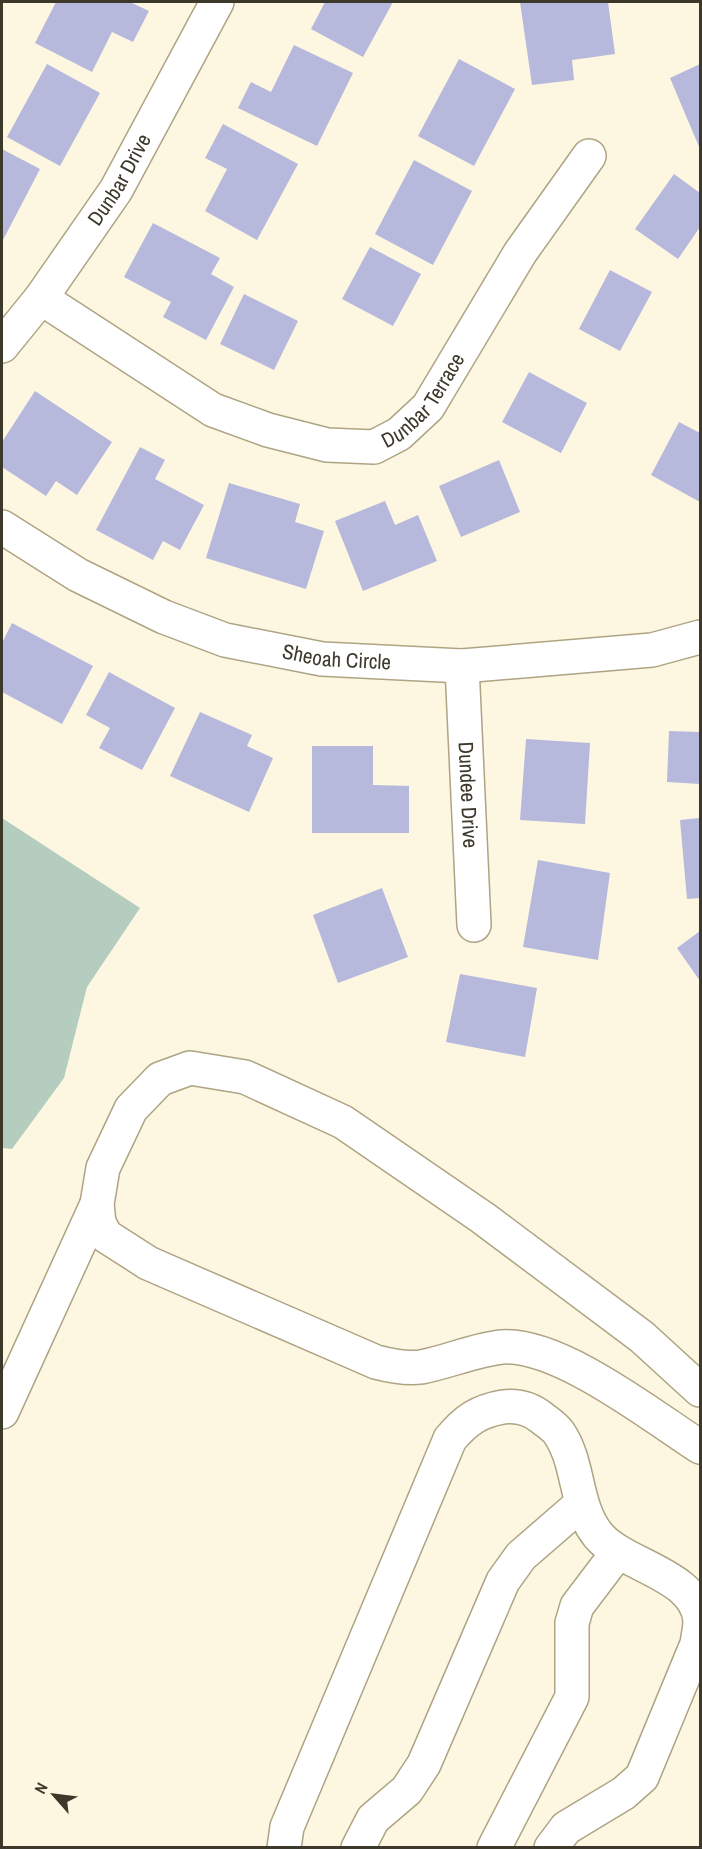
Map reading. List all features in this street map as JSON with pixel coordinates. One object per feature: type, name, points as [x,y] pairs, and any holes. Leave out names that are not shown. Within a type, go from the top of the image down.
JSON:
[{"type":"street","name":"Dunbar Drive","points":[[2,346],[41,298],[116,190],[218,2]]},
{"type":"street","name":"Dunbar Terrace","points":[[41,298],[213,410],[268,430],[327,445],[374,447],[399,434],[428,407],[520,253],[589,156]]},
{"type":"street","name":"Sheoah Circle","points":[[2,527],[89,580],[164,617],[225,640],[322,659],[462,666],[652,650],[700,637]]},
{"type":"street","name":"Dundee Drive","points":[[462,666],[474,925]]},
{"type":"street","points":[[700,1390],[642,1337],[474,1211],[344,1122],[245,1077],[190,1068],[160,1079],[131,1109],[103,1168],[98,1204],[99,1223],[106,1236],[148,1263],[376,1362],[399,1367],[421,1367],[503,1347],[528,1350],[571,1365],[700,1447]]},
{"type":"street","points":[[2,1412],[98,1204]]},
{"type":"street","points":[[284,1848],[287,1827],[450,1439],[465,1421],[485,1410],[513,1406],[534,1412],[559,1432],[573,1468],[581,1504],[598,1536],[618,1552],[672,1580],[692,1599],[700,1620],[697,1644],[642,1777],[624,1793],[566,1828],[551,1848]]},
{"type":"street","points":[[358,1848],[373,1819],[406,1790],[424,1764],[502,1581],[521,1556],[581,1504]]},
{"type":"street","points":[[494,1848],[572,1697],[572,1623],[577,1606],[618,1552]]},
{"type":"green space","points":[[2,818],[140,908],[87,987],[64,1078],[12,1149],[2,1148]]},
{"type":"building","points":[[56,2],[130,2],[149,11],[133,42],[112,32],[92,72],[35,43]]},
{"type":"building","points":[[325,2],[393,2],[363,57],[311,29]]},
{"type":"building","points":[[520,2],[608,2],[615,54],[572,60],[574,80],[532,85]]},
{"type":"building","points":[[294,45],[353,73],[317,146],[238,108],[251,82],[271,92]]},
{"type":"building","points":[[459,59],[515,89],[474,166],[418,136]]},
{"type":"building","points":[[47,64],[100,93],[60,166],[7,137]]},
{"type":"building","points":[[700,64],[700,149],[670,78]]},
{"type":"building","points":[[223,124],[298,164],[257,240],[205,211],[227,169],[205,158]]},
{"type":"building","points":[[2,149],[40,169],[2,242]]},
{"type":"building","points":[[414,160],[472,191],[433,265],[375,234]]},
{"type":"building","points":[[674,174],[700,193],[700,227],[678,259],[635,229]]},
{"type":"building","points":[[153,223],[220,258],[211,274],[234,287],[206,340],[163,317],[171,302],[124,277]]},
{"type":"building","points":[[370,247],[421,274],[393,326],[342,299]]},
{"type":"building","points":[[610,270],[652,292],[620,351],[579,329]]},
{"type":"building","points":[[244,294],[298,321],[274,370],[220,344]]},
{"type":"building","points":[[529,372],[587,403],[561,453],[502,422]]},
{"type":"building","points":[[35,391],[112,442],[77,495],[56,481],[46,496],[2,467],[2,442]]},
{"type":"building","points":[[679,422],[700,433],[700,502],[651,475]]},
{"type":"building","points":[[140,447],[165,460],[155,479],[204,505],[180,550],[163,541],[153,560],[96,530]]},
{"type":"building","points":[[499,460],[520,512],[461,537],[439,486]]},
{"type":"building","points":[[229,483],[300,504],[295,522],[324,531],[306,589],[206,558]]},
{"type":"building","points":[[385,501],[395,525],[418,515],[437,561],[363,591],[335,521]]},
{"type":"building","points":[[12,623],[93,666],[62,724],[2,692],[2,643]]},
{"type":"building","points":[[109,672],[175,708],[142,770],[99,748],[110,728],[86,715]]},
{"type":"building","points":[[200,712],[252,735],[247,746],[273,758],[249,812],[170,776]]},
{"type":"building","points":[[669,731],[700,732],[700,784],[667,782]]},
{"type":"building","points":[[526,739],[590,743],[585,824],[520,820]]},
{"type":"building","points":[[312,746],[373,746],[373,785],[409,786],[409,833],[312,833]]},
{"type":"building","points":[[700,818],[700,898],[687,899],[680,820]]},
{"type":"building","points":[[538,860],[610,873],[598,960],[523,947]]},
{"type":"building","points":[[382,888],[408,957],[338,983],[313,915]]},
{"type":"building","points":[[700,931],[700,981],[677,948]]},
{"type":"building","points":[[460,974],[537,988],[525,1057],[446,1042]]}]
